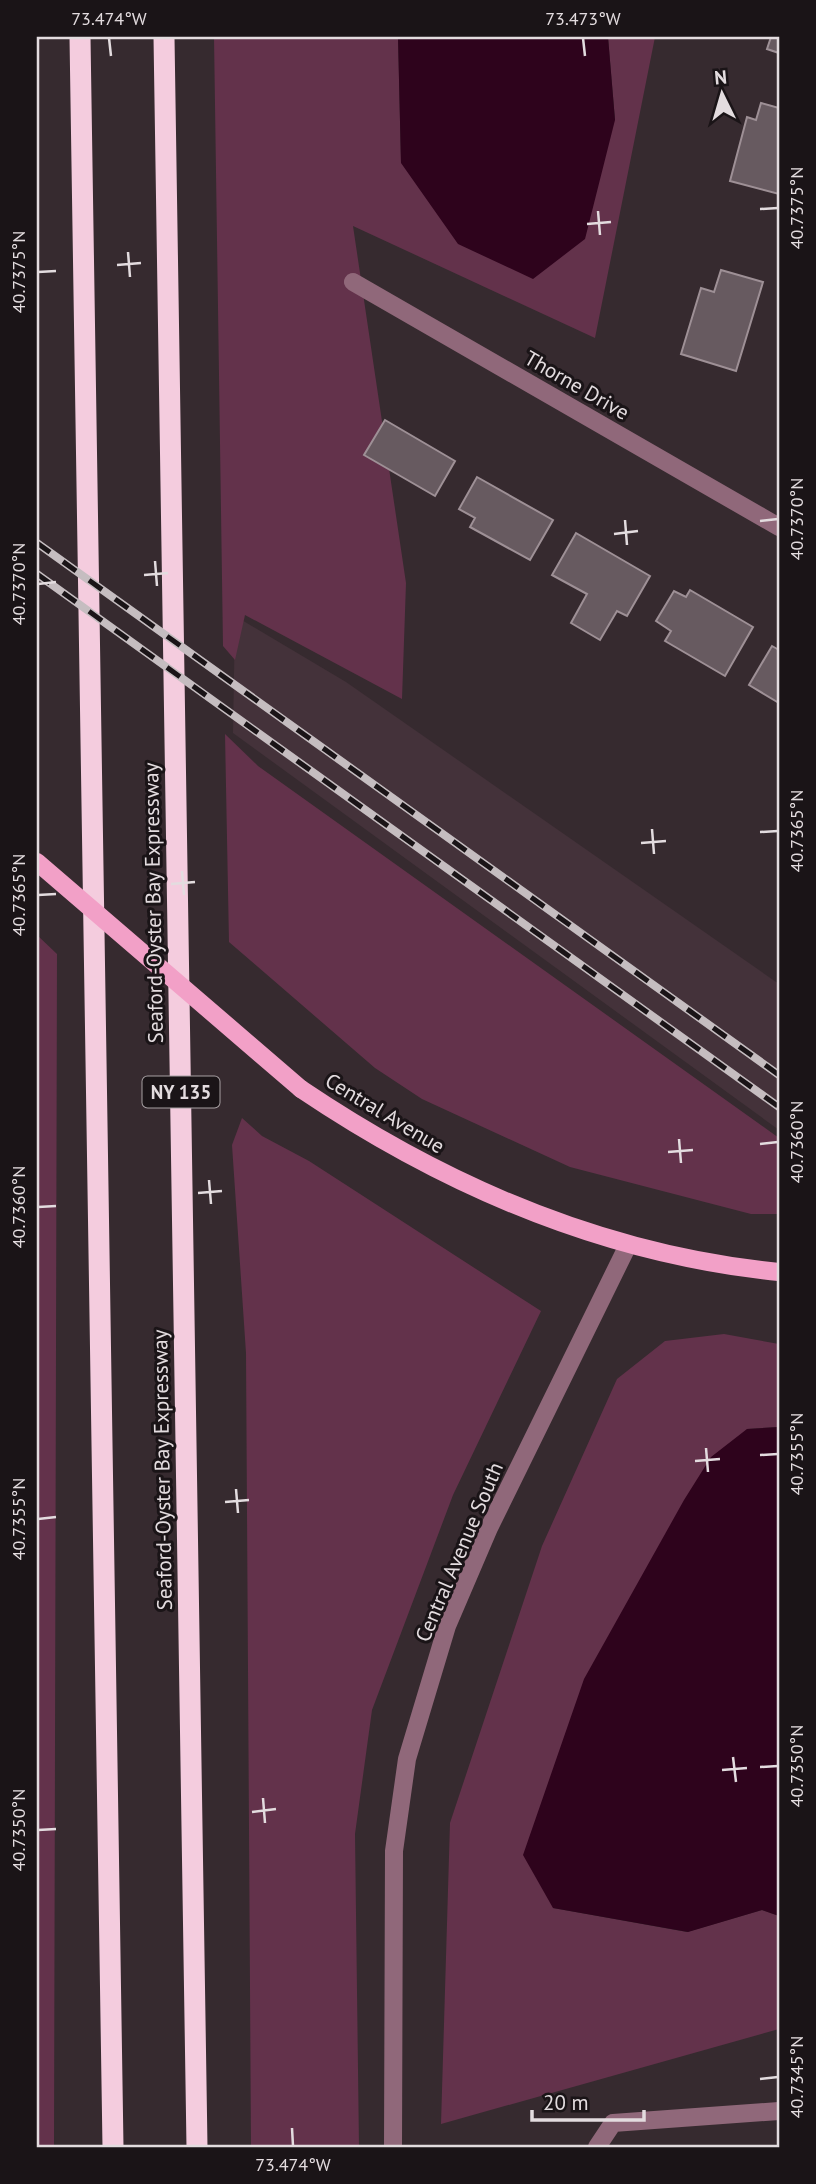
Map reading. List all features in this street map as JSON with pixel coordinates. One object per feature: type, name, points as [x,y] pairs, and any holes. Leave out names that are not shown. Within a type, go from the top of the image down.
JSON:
[{"type":"highway","points":[[80,37],[113,2147]]},
{"type":"highway","name":"Seaford-Oyster Bay Expressway","points":[[164,37],[197,2147]]},
{"type":"main road","name":"Central Avenue","points":[[37,862],[301,1089],[355,1125],[497,1199],[628,1245],[725,1267],[779,1272]]},
{"type":"street","name":"Thorne Drive","points":[[353,282],[779,527]]},
{"type":"street","name":"Central Avenue South","points":[[393,2147],[394,1851],[407,1759],[447,1626],[489,1528],[628,1245]]},
{"type":"street","points":[[597,2147],[613,2123],[779,2111]]},
{"type":"shaded area","points":[[214,37],[398,37],[401,163],[615,120],[608,37],[655,37],[595,338],[353,226],[406,583],[402,699],[245,615],[235,660],[223,646]]},
{"type":"shaded area","points":[[398,37],[608,37],[615,120],[585,239],[533,279],[458,244],[401,163]]},
{"type":"shaded area","points":[[235,616],[346,682],[779,984],[779,1130],[233,733]]},
{"type":"shaded area","points":[[225,734],[258,766],[779,1138],[779,1214],[751,1214],[570,1167],[422,1099],[375,1068],[229,942]]},
{"type":"shaded area","points":[[37,935],[57,954],[54,2147],[37,2147]]},
{"type":"shaded area","points":[[242,1118],[262,1136],[309,1161],[541,1311],[453,1495],[372,1710],[355,1834],[359,2147],[251,2147],[246,1353],[232,1145]]},
{"type":"shaded area","points":[[724,1334],[779,1344],[779,1427],[747,1429],[553,1908],[687,1932],[762,1910],[779,1916],[779,2029],[441,2124],[450,1823],[542,1546],[617,1379],[665,1341]]},
{"type":"shaded area","points":[[779,1427],[779,1916],[762,1910],[688,1932],[553,1908],[523,1855],[584,1679],[711,1457],[747,1429]]},
{"type":"building","points":[[771,37],[779,37],[779,53],[767,49]]},
{"type":"building","points":[[761,103],[779,108],[779,194],[730,181],[747,117],[756,120]]},
{"type":"building","points":[[721,270],[763,282],[736,371],[681,354],[701,288],[714,292]]},
{"type":"building","points":[[385,420],[455,461],[435,496],[364,455]]},
{"type":"building","points":[[477,477],[553,520],[530,560],[470,527],[475,518],[459,509]]},
{"type":"building","points":[[576,533],[650,576],[627,616],[617,611],[600,640],[571,623],[587,594],[552,575]]},
{"type":"building","points":[[690,590],[753,627],[725,676],[665,641],[671,631],[656,621],[674,591],[686,597]]},
{"type":"building","points":[[772,646],[779,650],[779,703],[749,685]]},
{"type":"railway","points":[[37,543],[779,1075]]},
{"type":"railway","points":[[37,574],[779,1107]]}]
